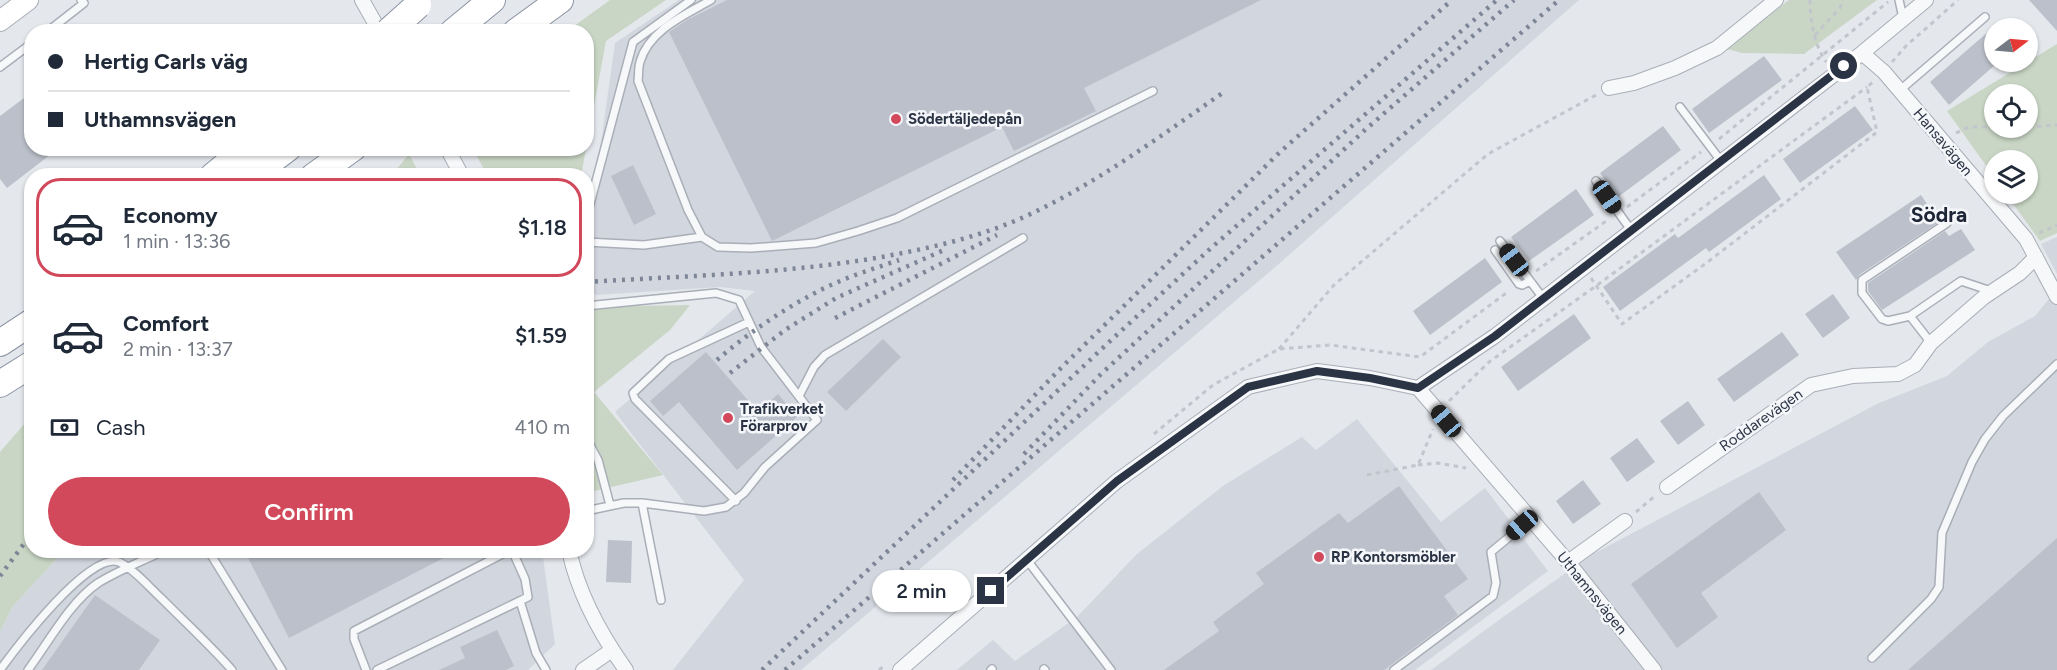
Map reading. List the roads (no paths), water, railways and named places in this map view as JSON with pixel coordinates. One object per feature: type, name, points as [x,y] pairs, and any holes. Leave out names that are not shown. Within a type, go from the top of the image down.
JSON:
[{"type":"highway","points":[[463,24],[492,0]]},
{"type":"highway","points":[[527,24],[560,0]]},
{"type":"highway","points":[[397,24],[421,3]]},
{"type":"highway","points":[[223,168],[237,156]]},
{"type":"highway","points":[[261,168],[277,156]]},
{"type":"highway","points":[[325,168],[342,156]]},
{"type":"highway","points":[[0,343],[24,327]]},
{"type":"highway","points":[[0,384],[24,369]]},
{"type":"main road","points":[[0,21],[28,0]]},
{"type":"street","points":[[362,0],[376,24]]},
{"type":"street","points":[[1609,88],[1634,83],[1675,68],[1717,48],[1776,0]]},
{"type":"street","points":[[900,670],[1117,481],[1248,387],[1317,371],[1370,378],[1418,388],[1495,336],[1926,0]]},
{"type":"street","name":"Hansavägen","points":[[1862,52],[1884,72],[2026,238],[2057,297]]},
{"type":"street","name":"Roddarevägen","points":[[1667,487],[1811,385],[1853,376],[1898,374],[1915,365],[1930,343],[2036,257]]},
{"type":"street","name":"Uthamnsvägen","points":[[1418,388],[1568,562],[1654,670]]},
{"type":"street","points":[[1568,562],[1625,520]]},
{"type":"street","points":[[570,558],[588,604],[612,650],[626,670]]},
{"type":"street","points":[[583,670],[612,650]]},
{"type":"lane","points":[[56,24],[84,3],[81,0]]},
{"type":"lane","points":[[594,189],[633,42],[691,0]]},
{"type":"lane","points":[[711,0],[669,24],[652,40],[640,61],[638,81],[688,210],[702,237],[718,247],[751,249],[816,243],[897,218],[1153,91]]},
{"type":"lane","points":[[1899,0],[1903,19]]},
{"type":"lane","points":[[1899,91],[1985,17]]},
{"type":"lane","points":[[0,67],[24,49]]},
{"type":"lane","points":[[1680,107],[1721,161]]},
{"type":"lane","points":[[1596,180],[1631,230]]},
{"type":"lane","points":[[1947,223],[1862,280],[1862,293],[1882,319],[1888,321],[1910,316],[1961,281],[1993,292]]},
{"type":"lane","points":[[594,242],[644,245],[702,237]]},
{"type":"lane","points":[[799,396],[814,367],[825,355],[1023,238]]},
{"type":"lane","points":[[1500,241],[1543,298]]},
{"type":"lane","points":[[1495,250],[1519,284],[1522,285],[1529,279]]},
{"type":"lane","points":[[594,305],[716,293],[739,300],[761,347],[817,420],[765,467],[736,501],[726,507],[704,511],[642,503],[610,505],[594,509]]},
{"type":"lane","points":[[1910,316],[1930,343]]},
{"type":"lane","points":[[736,501],[636,399],[633,393],[669,360],[749,322]]},
{"type":"lane","points":[[1872,658],[1931,599],[1939,587],[1942,533],[1972,462],[1985,439],[2002,416],[2057,364]]},
{"type":"lane","points":[[594,453],[610,505]]},
{"type":"lane","points":[[642,503],[661,600]]},
{"type":"lane","points":[[1394,670],[1493,596],[1496,583],[1491,552],[1531,519]]},
{"type":"lane","points":[[28,670],[88,591],[99,583],[149,558]]},
{"type":"lane","points":[[213,558],[282,670]]},
{"type":"lane","points":[[366,670],[354,639],[354,632],[496,558]]},
{"type":"lane","points":[[376,670],[528,597],[525,579],[515,558]]},
{"type":"lane","points":[[1027,560],[1111,670]]},
{"type":"lane","points":[[0,670],[41,618],[68,589],[98,565],[111,561],[119,562],[139,577],[232,670]]},
{"type":"lane","points":[[520,601],[536,653],[546,670]]},
{"type":"railway","points":[[953,480],[1061,368],[1280,152],[1452,0]]},
{"type":"railway","points":[[762,670],[1211,248],[1497,0]]},
{"type":"railway","points":[[1024,454],[1100,375],[1365,130],[1514,0]]},
{"type":"railway","points":[[785,670],[1559,0]]},
{"type":"railway","points":[[594,282],[804,268],[895,255],[970,237],[1024,217],[1076,190],[1127,159],[1224,92]]},
{"type":"railway","points":[[835,318],[997,235]]},
{"type":"railway","points":[[730,373],[785,330],[836,298],[944,250]]},
{"type":"railway","points":[[717,360],[763,324],[813,294],[844,279],[899,260]]},
{"type":"railway","points":[[0,576],[24,544]]},
{"type":"place","name":"Södertäljedepån","points":[[896,119]]},
{"type":"place","name":"Trafikverket Förarprov","points":[[728,418]]},
{"type":"place","name":"RP Kontorsmöbler","points":[[1319,557]]},
{"type":"district","name":"Södra","points":[[1939,215]]}]
